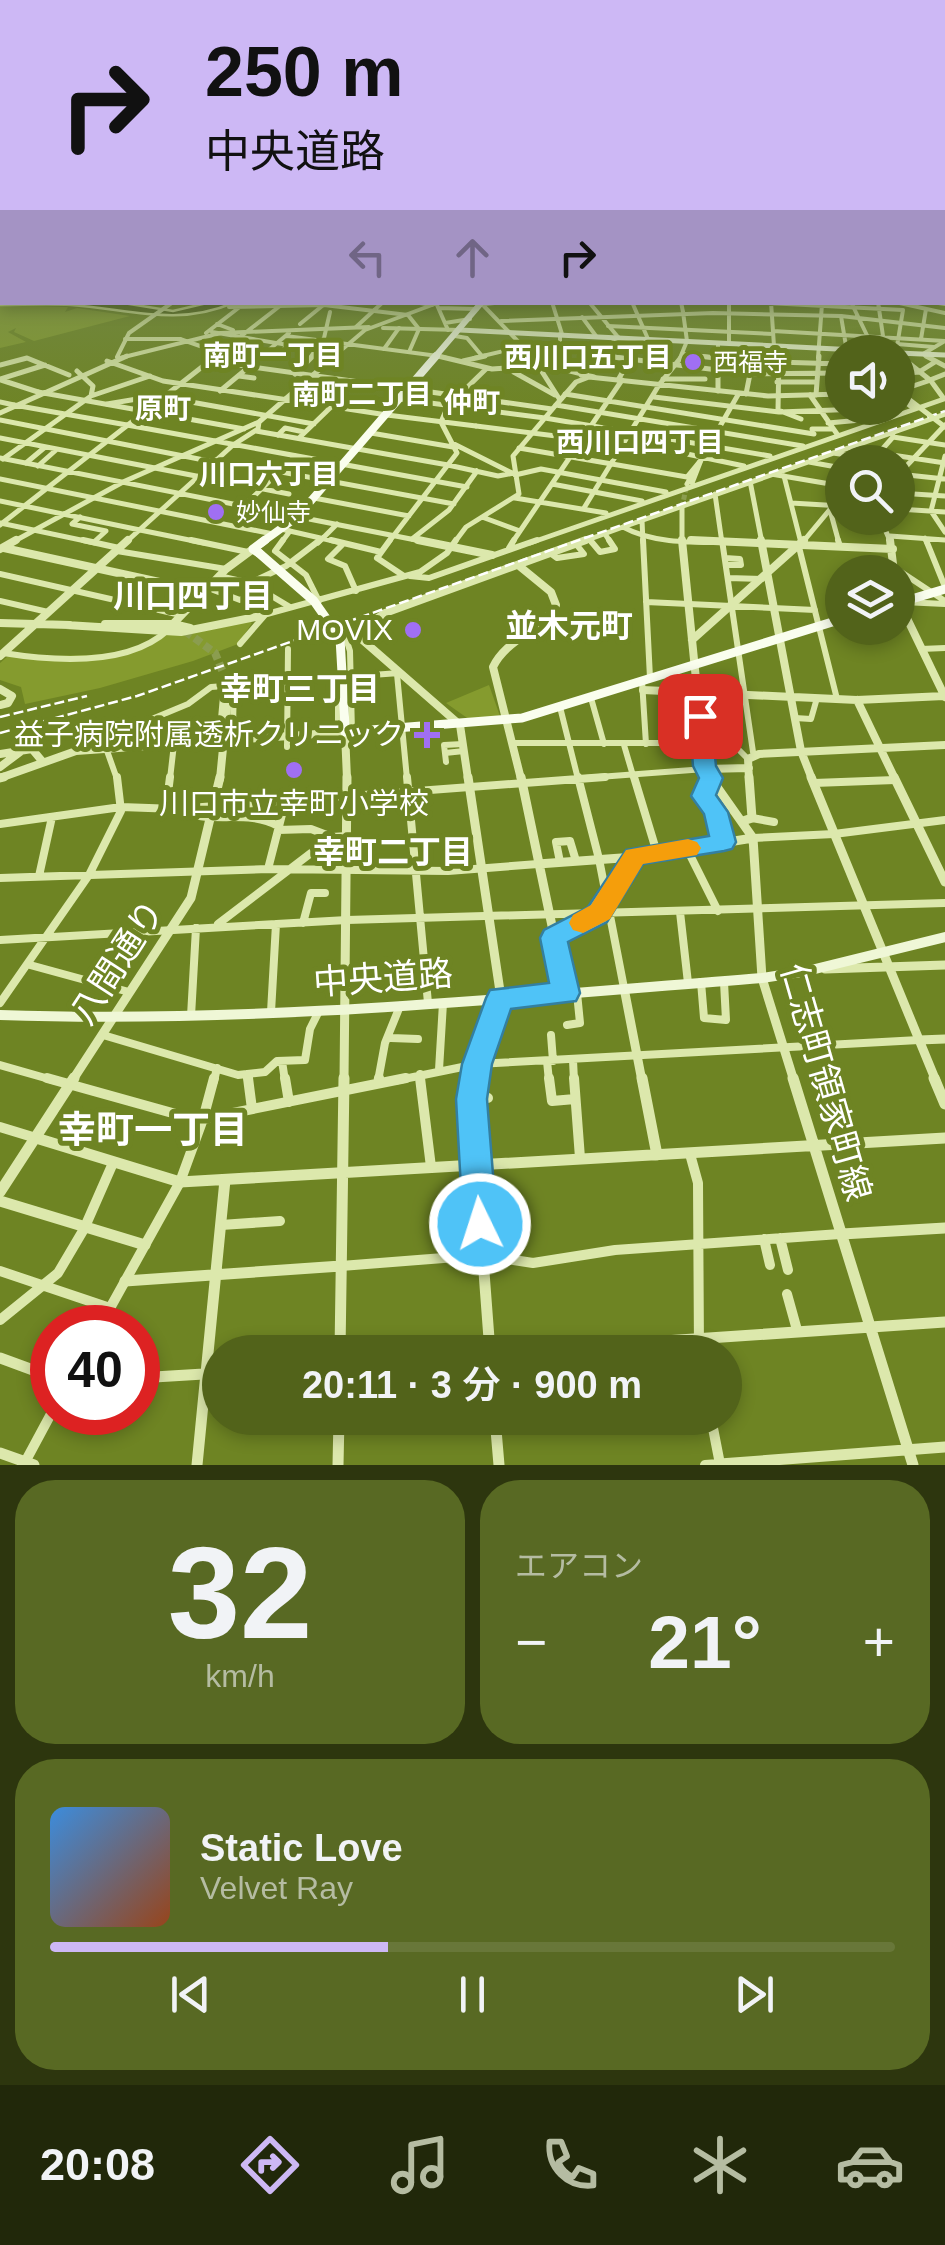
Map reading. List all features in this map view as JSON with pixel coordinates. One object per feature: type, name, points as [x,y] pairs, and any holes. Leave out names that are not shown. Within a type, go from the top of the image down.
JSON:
[{"type":"main road","points":[[482,305],[470,319],[452,330],[438,356],[298,516],[254,551],[314,601],[337,633],[344,656],[345,731],[509,721],[645,683],[825,624]]},
{"type":"main road","points":[[452,330],[825,349]]},
{"type":"main road","points":[[915,352],[945,356]]},
{"type":"main road","points":[[915,598],[945,588]]},
{"type":"main road","name":"中央道路","points":[[0,1014],[112,1021],[346,1009],[762,978],[822,968],[945,937]]},
{"type":"street","points":[[118,357],[125,339],[170,305]]},
{"type":"street","points":[[230,307],[244,305]]},
{"type":"street","points":[[209,333],[244,305]]},
{"type":"street","points":[[0,524],[281,305]]},
{"type":"street","points":[[220,391],[252,371],[277,344],[325,305]]},
{"type":"street","points":[[333,305],[408,315],[420,329]]},
{"type":"street","points":[[356,327],[380,305]]},
{"type":"street","points":[[437,305],[452,330]]},
{"type":"street","points":[[1,547],[124,482],[259,422],[372,327],[437,305],[482,305],[541,365],[555,402]]},
{"type":"street","points":[[552,366],[561,334],[553,305]]},
{"type":"street","points":[[0,623],[204,628],[319,602],[407,576],[443,556],[460,532],[520,492],[511,461],[519,448],[555,402],[618,337],[592,305]]},
{"type":"street","points":[[633,305],[648,339]]},
{"type":"street","points":[[584,508],[661,382],[683,354],[687,341],[681,305]]},
{"type":"street","points":[[728,305],[729,344]]},
{"type":"street","points":[[771,305],[779,412]]},
{"type":"street","points":[[792,305],[793,316]]},
{"type":"street","points":[[822,305],[813,395],[825,420]]},
{"type":"street","points":[[608,326],[866,335],[852,305]]},
{"type":"street","points":[[883,335],[878,306],[926,309],[944,305]]},
{"type":"street","points":[[899,335],[903,307]]},
{"type":"street","points":[[921,339],[926,309]]},
{"type":"street","points":[[294,375],[324,340],[331,326],[330,312]]},
{"type":"street","points":[[501,322],[683,312],[818,314],[945,328]]},
{"type":"street","points":[[231,314],[241,315]]},
{"type":"street","points":[[841,316],[841,333]]},
{"type":"street","points":[[582,317],[596,336]]},
{"type":"street","points":[[452,330],[470,319]]},
{"type":"street","points":[[217,324],[252,328],[452,330],[466,338],[482,356]]},
{"type":"street","points":[[0,416],[69,375],[180,338],[234,327]]},
{"type":"street","points":[[384,348],[399,328]]},
{"type":"street","points":[[408,352],[420,329]]},
{"type":"street","points":[[209,333],[341,354]]},
{"type":"street","points":[[286,336],[312,336],[438,356],[487,368],[510,370],[541,365],[580,376],[620,380],[702,381],[705,370]]},
{"type":"street","points":[[125,339],[180,338],[220,353]]},
{"type":"street","points":[[915,342],[945,341]]},
{"type":"street","points":[[915,385],[945,370],[923,354],[945,341]]},
{"type":"street","points":[[718,343],[718,391]]},
{"type":"street","points":[[281,357],[277,356],[287,345]]},
{"type":"street","points":[[462,361],[524,346],[560,348],[673,367],[817,382]]},
{"type":"street","points":[[798,347],[802,375]]},
{"type":"street","points":[[915,348],[934,347]]},
{"type":"street","points":[[683,354],[825,364]]},
{"type":"street","points":[[0,365],[26,358],[69,375]]},
{"type":"street","points":[[508,548],[608,400],[625,368],[619,366],[626,359]]},
{"type":"street","points":[[766,359],[777,363]]},
{"type":"street","points":[[107,361],[180,384],[285,402],[625,444],[744,466]]},
{"type":"street","points":[[210,361],[252,371],[555,402],[803,446]]},
{"type":"street","points":[[915,372],[935,362]]},
{"type":"street","points":[[0,379],[45,366]]},
{"type":"street","points":[[441,422],[448,406],[487,368]]},
{"type":"street","points":[[915,369],[942,390],[944,399],[915,408]]},
{"type":"street","points":[[510,370],[555,402]]},
{"type":"street","points":[[239,376],[252,371]]},
{"type":"street","points":[[77,372],[93,386],[88,398]]},
{"type":"street","points":[[687,484],[750,374]]},
{"type":"street","points":[[777,378],[825,374]]},
{"type":"street","points":[[1,458],[88,398],[150,376]]},
{"type":"street","points":[[0,379],[38,392],[244,429]]},
{"type":"street","points":[[661,382],[742,394],[825,393]]},
{"type":"street","points":[[288,385],[302,388]]},
{"type":"street","points":[[340,409],[341,392]]},
{"type":"street","points":[[565,394],[726,420],[813,431],[831,429]]},
{"type":"street","points":[[107,404],[180,397],[182,401],[314,424]]},
{"type":"street","points":[[654,397],[779,412],[825,410]]},
{"type":"street","points":[[400,399],[544,418],[772,456]]},
{"type":"street","points":[[0,402],[467,487]]},
{"type":"street","points":[[915,403],[944,426]]},
{"type":"street","points":[[299,438],[330,408]]},
{"type":"street","points":[[797,411],[813,431],[814,442]]},
{"type":"street","points":[[779,412],[801,419]]},
{"type":"street","points":[[857,445],[945,414]]},
{"type":"street","points":[[0,416],[182,456],[454,504]]},
{"type":"street","points":[[933,418],[944,426]]},
{"type":"street","points":[[1,654],[215,461],[256,431],[259,422]]},
{"type":"street","points":[[441,422],[457,453],[377,558],[407,576],[429,578],[859,425]]},
{"type":"street","points":[[828,425],[838,435]]},
{"type":"street","points":[[915,454],[944,426]]},
{"type":"street","points":[[278,434],[285,428],[306,432]]},
{"type":"street","points":[[256,431],[498,476],[541,469],[670,492]]},
{"type":"street","points":[[371,433],[453,446],[514,474]]},
{"type":"street","points":[[892,434],[945,445]]},
{"type":"street","points":[[884,445],[892,434]]},
{"type":"street","points":[[0,438],[289,494]]},
{"type":"street","points":[[26,464],[45,447]]},
{"type":"street","points":[[519,448],[612,464],[687,484]]},
{"type":"street","points":[[38,466],[57,449]]},
{"type":"street","points":[[244,506],[295,456]]},
{"type":"street","points":[[340,1335],[348,794],[345,731],[333,640],[385,612],[825,456]]},
{"type":"street","points":[[1,458],[492,555]]},
{"type":"street","points":[[915,460],[944,461],[931,511],[945,532]]},
{"type":"street","points":[[807,462],[825,465]]},
{"type":"street","points":[[412,539],[454,504],[477,472]]},
{"type":"street","points":[[771,474],[825,483]]},
{"type":"street","points":[[784,476],[838,699]]},
{"type":"street","points":[[822,483],[825,476]]},
{"type":"street","points":[[915,476],[942,479]]},
{"type":"street","points":[[0,479],[381,552]]},
{"type":"street","points":[[750,481],[764,577],[801,751],[945,1104]]},
{"type":"street","points":[[552,484],[644,501]]},
{"type":"street","points":[[716,494],[751,761],[748,820],[774,822]]},
{"type":"street","points":[[915,494],[945,496]]},
{"type":"street","points":[[314,498],[409,516]]},
{"type":"street","points":[[514,498],[608,514]]},
{"type":"street","points":[[0,500],[254,551]]},
{"type":"street","points":[[791,503],[825,506]]},
{"type":"street","points":[[684,506],[682,538],[708,774],[703,796],[716,812],[724,842]]},
{"type":"street","points":[[915,510],[945,512]]},
{"type":"street","points":[[482,516],[520,532]]},
{"type":"street","points":[[80,517],[72,524],[106,530],[93,543]]},
{"type":"street","points":[[692,640],[825,519]]},
{"type":"street","points":[[642,520],[646,744]]},
{"type":"street","points":[[75,539],[97,521]]},
{"type":"street","points":[[0,524],[226,569]]},
{"type":"street","points":[[250,584],[289,564],[322,540],[336,524]]},
{"type":"street","points":[[623,527],[643,537],[892,549]]},
{"type":"street","points":[[282,532],[275,552],[314,584],[319,602]]},
{"type":"street","points":[[589,540],[600,552],[615,550],[605,534]]},
{"type":"street","points":[[839,535],[840,547]]},
{"type":"street","points":[[892,555],[890,536],[945,540]]},
{"type":"street","points":[[925,538],[945,588]]},
{"type":"street","points":[[342,544],[328,559],[339,565],[356,591]]},
{"type":"street","points":[[550,554],[557,558],[584,554],[576,544]]},
{"type":"street","points":[[1,547],[240,600],[259,589]]},
{"type":"street","points":[[339,565],[355,547]]},
{"type":"street","points":[[1,654],[32,657],[125,652],[160,640],[167,627],[226,569],[254,551]]},
{"type":"street","points":[[518,565],[551,592],[556,605],[548,618],[496,657],[495,678],[514,743],[548,914],[580,1023],[567,1024]]},
{"type":"street","points":[[0,574],[181,615]]},
{"type":"street","points":[[219,576],[250,584],[291,608]]},
{"type":"street","points":[[728,578],[764,577]]},
{"type":"street","points":[[915,583],[945,603]]},
{"type":"street","points":[[0,601],[48,612]]},
{"type":"street","points":[[646,602],[816,610]]},
{"type":"street","points":[[915,603],[945,603]]},
{"type":"street","points":[[240,644],[266,614]]},
{"type":"street","points":[[345,731],[351,633]]},
{"type":"street","points":[[351,633],[460,724],[500,998],[477,1064],[472,1098],[489,1335]]},
{"type":"street","points":[[645,683],[744,695],[857,700],[945,697],[915,634]]},
{"type":"street","points":[[922,649],[945,648]]},
{"type":"street","points":[[287,747],[288,649]]},
{"type":"street","points":[[0,778],[188,704],[212,687],[399,673]]},
{"type":"street","points":[[399,673],[428,1003]]},
{"type":"street","name":"八間通り","points":[[0,1192],[191,898],[216,804],[229,685]]},
{"type":"street","points":[[0,689],[12,696],[8,703],[0,705]]},
{"type":"street","points":[[591,698],[604,744]]},
{"type":"street","points":[[795,718],[811,719],[816,698]]},
{"type":"street","points":[[857,700],[945,881]]},
{"type":"street","points":[[560,708],[608,901]]},
{"type":"street","points":[[76,751],[345,731]]},
{"type":"street","points":[[514,743],[702,743],[735,746],[751,761]]},
{"type":"street","points":[[171,809],[174,744]]},
{"type":"street","points":[[624,744],[657,853]]},
{"type":"street","points":[[0,824],[121,807],[171,809],[633,774],[708,774],[801,751],[945,745]]},
{"type":"street","points":[[0,1003],[90,875],[121,807],[116,772],[106,748]]},
{"type":"street","points":[[446,762],[444,752],[463,748]]},
{"type":"street","points":[[0,767],[24,749]]},
{"type":"street","points":[[0,754],[34,749],[42,761]]},
{"type":"street","name":"仁志町領家町線","points":[[708,774],[748,820],[753,838],[762,978],[912,1465]]},
{"type":"street","points":[[814,783],[895,780]]},
{"type":"street","points":[[268,869],[286,799]]},
{"type":"street","points":[[171,809],[211,822],[267,818],[278,828],[348,836]]},
{"type":"street","points":[[39,876],[52,817]]},
{"type":"street","points":[[0,878],[268,869],[482,868],[635,856],[753,838],[834,834],[945,820]]},
{"type":"street","points":[[214,927],[332,837]]},
{"type":"street","points":[[560,862],[556,842],[570,841],[576,860]]},
{"type":"street","points":[[686,848],[718,911]]},
{"type":"street","points":[[635,856],[605,912],[657,1155]]},
{"type":"street","points":[[302,922],[310,893],[325,893]]},
{"type":"street","points":[[0,940],[346,920],[945,903]]},
{"type":"street","points":[[554,938],[605,912]]},
{"type":"street","points":[[680,912],[704,1018],[726,1020],[724,980]]},
{"type":"street","points":[[271,1013],[276,924]]},
{"type":"street","points":[[191,1017],[196,928]]},
{"type":"street","points":[[30,965],[130,992]]},
{"type":"street","points":[[822,968],[945,965]]},
{"type":"street","points":[[439,1070],[442,1002]]},
{"type":"street","points":[[378,1084],[400,1005]]},
{"type":"street","points":[[102,1035],[217,1068],[247,1074],[265,1072],[282,1061],[305,1060],[310,1029],[320,1010]]},
{"type":"street","points":[[551,1036],[552,1101],[575,1100]]},
{"type":"street","points":[[389,1038],[418,1039]]},
{"type":"street","points":[[0,1065],[197,1123],[477,1064],[945,1039]]},
{"type":"street","points":[[572,1060],[580,1160]]},
{"type":"street","points":[[282,1061],[288,1102]]},
{"type":"street","points":[[112,1305],[180,1182],[217,1068]]},
{"type":"street","points":[[247,1074],[252,1109]]},
{"type":"street","points":[[420,1074],[432,1168]]},
{"type":"street","points":[[472,1098],[488,1098]]},
{"type":"street","points":[[0,1127],[180,1182],[945,1138]]},
{"type":"street","points":[[690,1153],[698,1183],[696,1335]]},
{"type":"street","points":[[0,1320],[58,1273],[84,1228],[113,1162]]},
{"type":"street","points":[[214,1335],[225,1180]]},
{"type":"street","points":[[0,1200],[144,1246]]},
{"type":"street","points":[[220,1225],[280,1221]]},
{"type":"street","points":[[125,1281],[482,1256],[534,1263],[698,1243],[945,1228]]},
{"type":"street","points":[[780,1238],[788,1270]]},
{"type":"street","points":[[764,1239],[770,1265]]},
{"type":"street","points":[[0,1271],[101,1305]]},
{"type":"street","points":[[787,1294],[797,1332]]},
{"type":"street","points":[[742,1335],[945,1322]]},
{"type":"street","points":[[0,1358],[30,1369]]},
{"type":"street","points":[[160,1377],[202,1375]]},
{"type":"street","points":[[196,1465],[202,1433]]},
{"type":"street","points":[[0,1452],[27,1464],[41,1435]]},
{"type":"street","points":[[338,1465],[339,1435]]},
{"type":"street","points":[[496,1435],[499,1465]]},
{"type":"street","points":[[714,1435],[720,1464]]},
{"type":"street","points":[[705,1465],[945,1447]]},
{"type":"shaded area","points":[[0,305],[68,307],[65,312],[77,308],[130,316],[34,341],[14,332],[16,328],[8,332],[26,342],[0,348]]},
{"type":"shaded area","points":[[71,305],[136,305],[173,311],[198,305],[227,305],[192,314]]},
{"type":"shaded area","points":[[248,620],[252,623],[238,644],[100,688],[25,704],[21,687],[0,680],[0,663],[7,657],[126,654],[149,647],[169,633]]},
{"type":"shaded area","points":[[489,685],[500,716],[470,720],[446,703]]},
{"type":"tunnel","points":[[682,507],[687,484]]},
{"type":"tunnel","points":[[185,631],[215,653],[229,687]]},
{"type":"railway","points":[[0,733],[137,696],[945,411]]},
{"type":"railway","points":[[0,717],[87,696]]},
{"type":"slow traffic","points":[[583,923],[600,912],[635,856],[688,848]]},
{"type":"place","name":"西福寺","points":[[693,362]]},
{"type":"place","name":"妙仙寺","points":[[216,512]]},
{"type":"place","name":"MOVIX","points":[[413,630]]},
{"type":"place","name":"益子病院附属透析クリニック","points":[[427,735]]},
{"type":"place","name":"川口市立幸町小学校","points":[[294,770]]},
{"type":"district","name":"南町一丁目","points":[[273,355]]},
{"type":"district","name":"西川口五丁目","points":[[588,357]]},
{"type":"district","name":"南町二丁目","points":[[362,394]]},
{"type":"district","name":"仲町","points":[[472,402]]},
{"type":"district","name":"原町","points":[[163,408]]},
{"type":"district","name":"西川口四丁目","points":[[640,442]]},
{"type":"district","name":"川口六丁目","points":[[269,474]]},
{"type":"district","name":"川口四丁目","points":[[193,596]]},
{"type":"district","name":"並木元町","points":[[569,626]]},
{"type":"district","name":"幸町三丁目","points":[[300,689]]},
{"type":"district","name":"幸町二丁目","points":[[393,852]]},
{"type":"district","name":"幸町一丁目","points":[[153,1130]]},
{"type":"route","points":[[480,1224],[471,1099],[477,1064],[500,998],[566,993],[554,938],[598,914],[635,856],[724,842],[716,812],[703,796],[711,778],[704,766],[700,716]]}]
